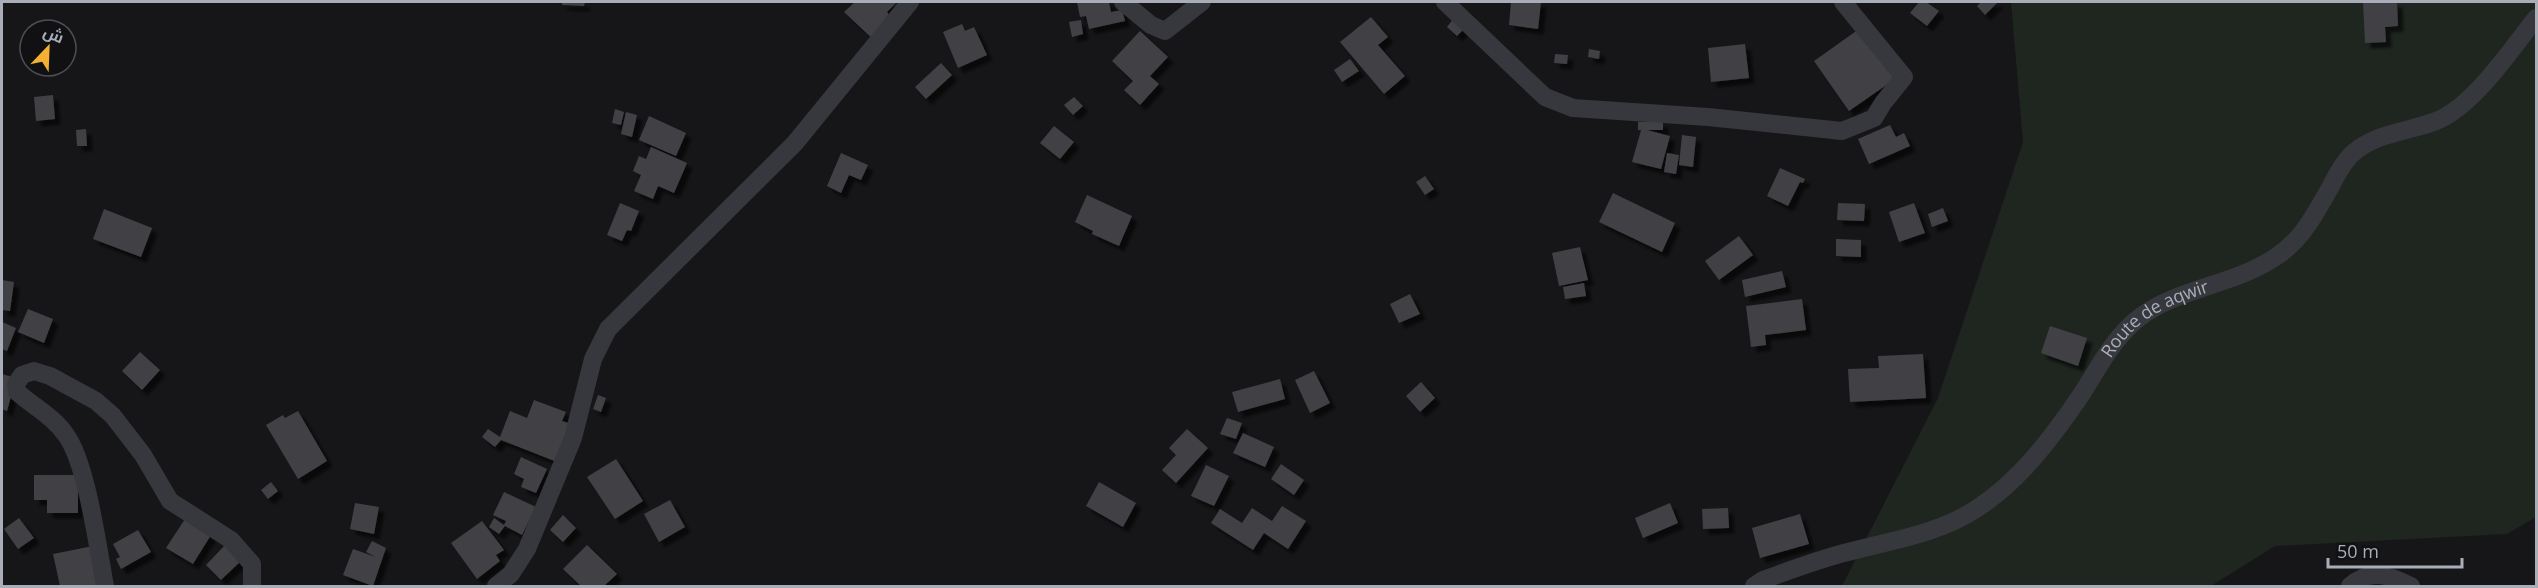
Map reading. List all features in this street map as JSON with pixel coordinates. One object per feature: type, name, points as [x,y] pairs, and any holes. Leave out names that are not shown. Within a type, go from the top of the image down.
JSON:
[{"type":"street","points":[[496,586],[511,574],[527,549],[573,438],[593,359],[608,328],[795,143],[910,2]]},
{"type":"street","points":[[1123,2],[1151,25],[1165,31],[1202,2]]},
{"type":"street","points":[[1445,2],[1545,97],[1573,108],[1708,117],[1842,131],[1874,118],[1904,77],[1843,2]]},
{"type":"street","name":"Route de aqwir","points":[[1754,586],[1763,580],[1835,555],[1918,535],[1953,523],[1977,508],[2010,482],[2054,434],[2116,340],[2140,317],[2161,304],[2275,258],[2296,241],[2350,156],[2364,144],[2386,134],[2438,121],[2460,106],[2493,72],[2536,18]]},
{"type":"street","points":[[105,586],[82,473],[75,454],[66,435],[17,392],[16,384],[22,375],[34,371],[50,376],[96,401],[114,416],[143,455],[170,501],[231,540],[252,564],[252,586]]},
{"type":"street","points":[[2350,586],[2359,579],[2372,574],[2391,576],[2411,586]]},
{"type":"shaded area","points":[[2011,2],[2536,2],[2536,517],[2507,534],[2275,546],[2211,586],[1842,586],[1938,398],[2023,142]]},
{"type":"building","points":[[562,2],[585,2],[584,6],[562,5]]},
{"type":"building","points":[[855,2],[897,2],[887,12],[889,15],[875,41],[844,12]]},
{"type":"building","points":[[1077,2],[1109,2],[1111,12],[1122,10],[1125,21],[1089,29],[1086,16],[1080,17]]},
{"type":"building","points":[[1511,2],[1541,2],[1538,29],[1509,25]]},
{"type":"building","points":[[1919,2],[1926,2],[1939,11],[1927,26],[1910,13]]},
{"type":"building","points":[[1981,2],[1998,2],[1985,15],[1977,6]]},
{"type":"building","points":[[2363,2],[2397,2],[2398,26],[2385,27],[2386,42],[2365,43]]},
{"type":"building","points":[[1371,17],[1388,37],[1378,45],[1405,76],[1384,94],[1340,42]]},
{"type":"building","points":[[1454,18],[1465,28],[1457,36],[1447,27]]},
{"type":"building","points":[[1081,20],[1083,34],[1072,37],[1069,22]]},
{"type":"building","points":[[962,24],[965,31],[974,27],[987,55],[958,68],[943,32]]},
{"type":"building","points":[[1859,29],[1895,79],[1849,111],[1814,61]]},
{"type":"building","points":[[1140,31],[1168,57],[1150,76],[1159,84],[1140,105],[1124,90],[1133,81],[1112,61]]},
{"type":"building","points":[[1745,44],[1749,78],[1711,82],[1708,48]]},
{"type":"building","points":[[1589,49],[1600,51],[1599,59],[1588,57]]},
{"type":"building","points":[[1555,54],[1568,55],[1567,64],[1554,63]]},
{"type":"building","points":[[1350,59],[1359,71],[1342,82],[1334,70]]},
{"type":"building","points":[[941,63],[952,75],[926,99],[915,87]]},
{"type":"building","points":[[53,95],[55,119],[36,121],[34,97]]},
{"type":"building","points":[[1074,97],[1083,106],[1073,115],[1064,105]]},
{"type":"building","points":[[615,109],[624,112],[621,125],[612,123]]},
{"type":"building","points":[[626,112],[637,115],[632,137],[621,134]]},
{"type":"building","points":[[649,116],[686,133],[676,156],[639,140]]},
{"type":"building","points":[[1638,122],[1663,122],[1663,130],[1647,130],[1670,136],[1661,169],[1632,162],[1641,130],[1638,130]]},
{"type":"building","points":[[1890,125],[1896,137],[1904,133],[1910,146],[1869,164],[1858,139]]},
{"type":"building","points":[[1054,126],[1074,142],[1060,159],[1040,143]]},
{"type":"building","points":[[86,129],[87,146],[77,146],[76,130]]},
{"type":"building","points":[[1682,135],[1696,137],[1693,167],[1679,165]]},
{"type":"building","points":[[651,147],[687,163],[674,193],[658,186],[653,199],[634,191],[641,175],[633,171],[639,156],[646,159]]},
{"type":"building","points":[[841,153],[868,165],[861,180],[849,175],[841,193],[827,186]]},
{"type":"building","points":[[1667,153],[1679,155],[1676,174],[1664,172]]},
{"type":"building","points":[[1780,168],[1805,179],[1803,183],[1800,182],[1788,206],[1767,196]]},
{"type":"building","points":[[1425,176],[1434,189],[1425,195],[1416,182]]},
{"type":"building","points":[[1613,193],[1675,223],[1662,252],[1599,222]]},
{"type":"building","points":[[1087,195],[1132,216],[1119,246],[1092,234],[1093,231],[1075,222]]},
{"type":"building","points":[[620,203],[639,211],[631,231],[627,230],[622,241],[607,235]]},
{"type":"building","points":[[1838,203],[1865,204],[1864,221],[1837,220]]},
{"type":"building","points":[[1914,203],[1925,233],[1899,242],[1889,212]]},
{"type":"building","points":[[1943,208],[1948,221],[1932,227],[1928,214]]},
{"type":"building","points":[[104,209],[152,228],[141,257],[93,239]]},
{"type":"building","points":[[1739,236],[1753,255],[1719,280],[1705,261]]},
{"type":"building","points":[[1836,239],[1861,240],[1861,257],[1836,256]]},
{"type":"building","points":[[1580,247],[1588,280],[1559,286],[1552,253]]},
{"type":"building","points":[[1782,271],[1786,287],[1745,297],[1742,280]]},
{"type":"building","points":[[2,280],[14,282],[10,311],[2,310]]},
{"type":"building","points":[[1584,283],[1586,296],[1565,299],[1563,287]]},
{"type":"building","points":[[1410,294],[1420,314],[1399,323],[1390,304]]},
{"type":"building","points":[[1802,299],[1806,330],[1765,335],[1766,345],[1751,347],[1746,306]]},
{"type":"building","points":[[28,309],[53,319],[44,343],[18,332]]},
{"type":"building","points":[[2,322],[16,328],[7,351],[2,349]]},
{"type":"building","points":[[2050,326],[2087,338],[2078,366],[2041,353]]},
{"type":"building","points":[[140,352],[160,370],[142,390],[122,371]]},
{"type":"building","points":[[1923,354],[1926,398],[1850,402],[1848,369],[1879,368],[1878,356]]},
{"type":"building","points":[[1314,371],[1330,403],[1310,413],[1295,380]]},
{"type":"building","points":[[2,374],[16,378],[7,411],[2,409]]},
{"type":"building","points":[[1280,379],[1285,399],[1238,412],[1232,392]]},
{"type":"building","points":[[1421,382],[1435,398],[1420,412],[1406,396]]},
{"type":"building","points":[[598,395],[606,398],[601,412],[593,409]]},
{"type":"building","points":[[534,400],[566,412],[562,421],[572,424],[557,462],[501,440],[495,447],[482,437],[488,429],[500,437],[510,411],[527,418]]},
{"type":"building","points":[[298,411],[327,461],[298,479],[266,425],[283,415],[285,418]]},
{"type":"building","points":[[1227,418],[1242,423],[1236,439],[1220,434]]},
{"type":"building","points":[[1187,429],[1208,448],[1176,483],[1162,470],[1176,455],[1169,448]]},
{"type":"building","points":[[1243,433],[1274,447],[1265,467],[1233,453]]},
{"type":"building","points":[[521,457],[547,469],[536,493],[521,487],[524,479],[514,474]]},
{"type":"building","points":[[616,459],[643,501],[615,519],[587,477]]},
{"type":"building","points":[[1281,464],[1304,480],[1294,495],[1271,479]]},
{"type":"building","points":[[1206,465],[1229,476],[1214,506],[1191,496]]},
{"type":"building","points":[[34,475],[78,475],[78,513],[47,513],[47,500],[34,500]]},
{"type":"building","points":[[271,482],[278,491],[268,499],[261,490]]},
{"type":"building","points":[[1099,482],[1136,503],[1123,527],[1086,506]]},
{"type":"building","points":[[504,492],[536,507],[522,535],[505,526],[499,534],[489,527],[494,518],[504,525],[506,521],[493,515]]},
{"type":"building","points":[[670,500],[685,527],[659,542],[644,514]]},
{"type":"building","points":[[355,503],[379,507],[374,534],[350,529]]},
{"type":"building","points":[[1670,503],[1678,523],[1643,538],[1635,518]]},
{"type":"building","points":[[1282,506],[1306,521],[1288,549],[1264,533],[1253,550],[1211,523],[1220,509],[1242,523],[1252,508],[1272,521]]},
{"type":"building","points":[[1728,508],[1729,528],[1703,529],[1702,509]]},
{"type":"building","points":[[1800,514],[1809,544],[1760,558],[1752,528]]},
{"type":"building","points":[[563,515],[576,528],[563,542],[550,530]]},
{"type":"building","points":[[19,518],[34,538],[18,549],[4,529]]},
{"type":"building","points":[[185,519],[211,535],[193,564],[166,548]]},
{"type":"building","points":[[482,521],[504,550],[496,555],[500,561],[477,579],[451,543]]},
{"type":"building","points":[[138,530],[151,552],[121,569],[116,559],[120,557],[113,544]]},
{"type":"building","points":[[372,541],[386,548],[373,586],[343,575],[353,549],[376,557],[366,552]]},
{"type":"building","points":[[227,543],[243,559],[221,580],[206,565]]},
{"type":"building","points":[[587,545],[617,574],[604,586],[581,586],[563,569]]},
{"type":"building","points":[[93,546],[101,586],[60,586],[53,554]]}]
